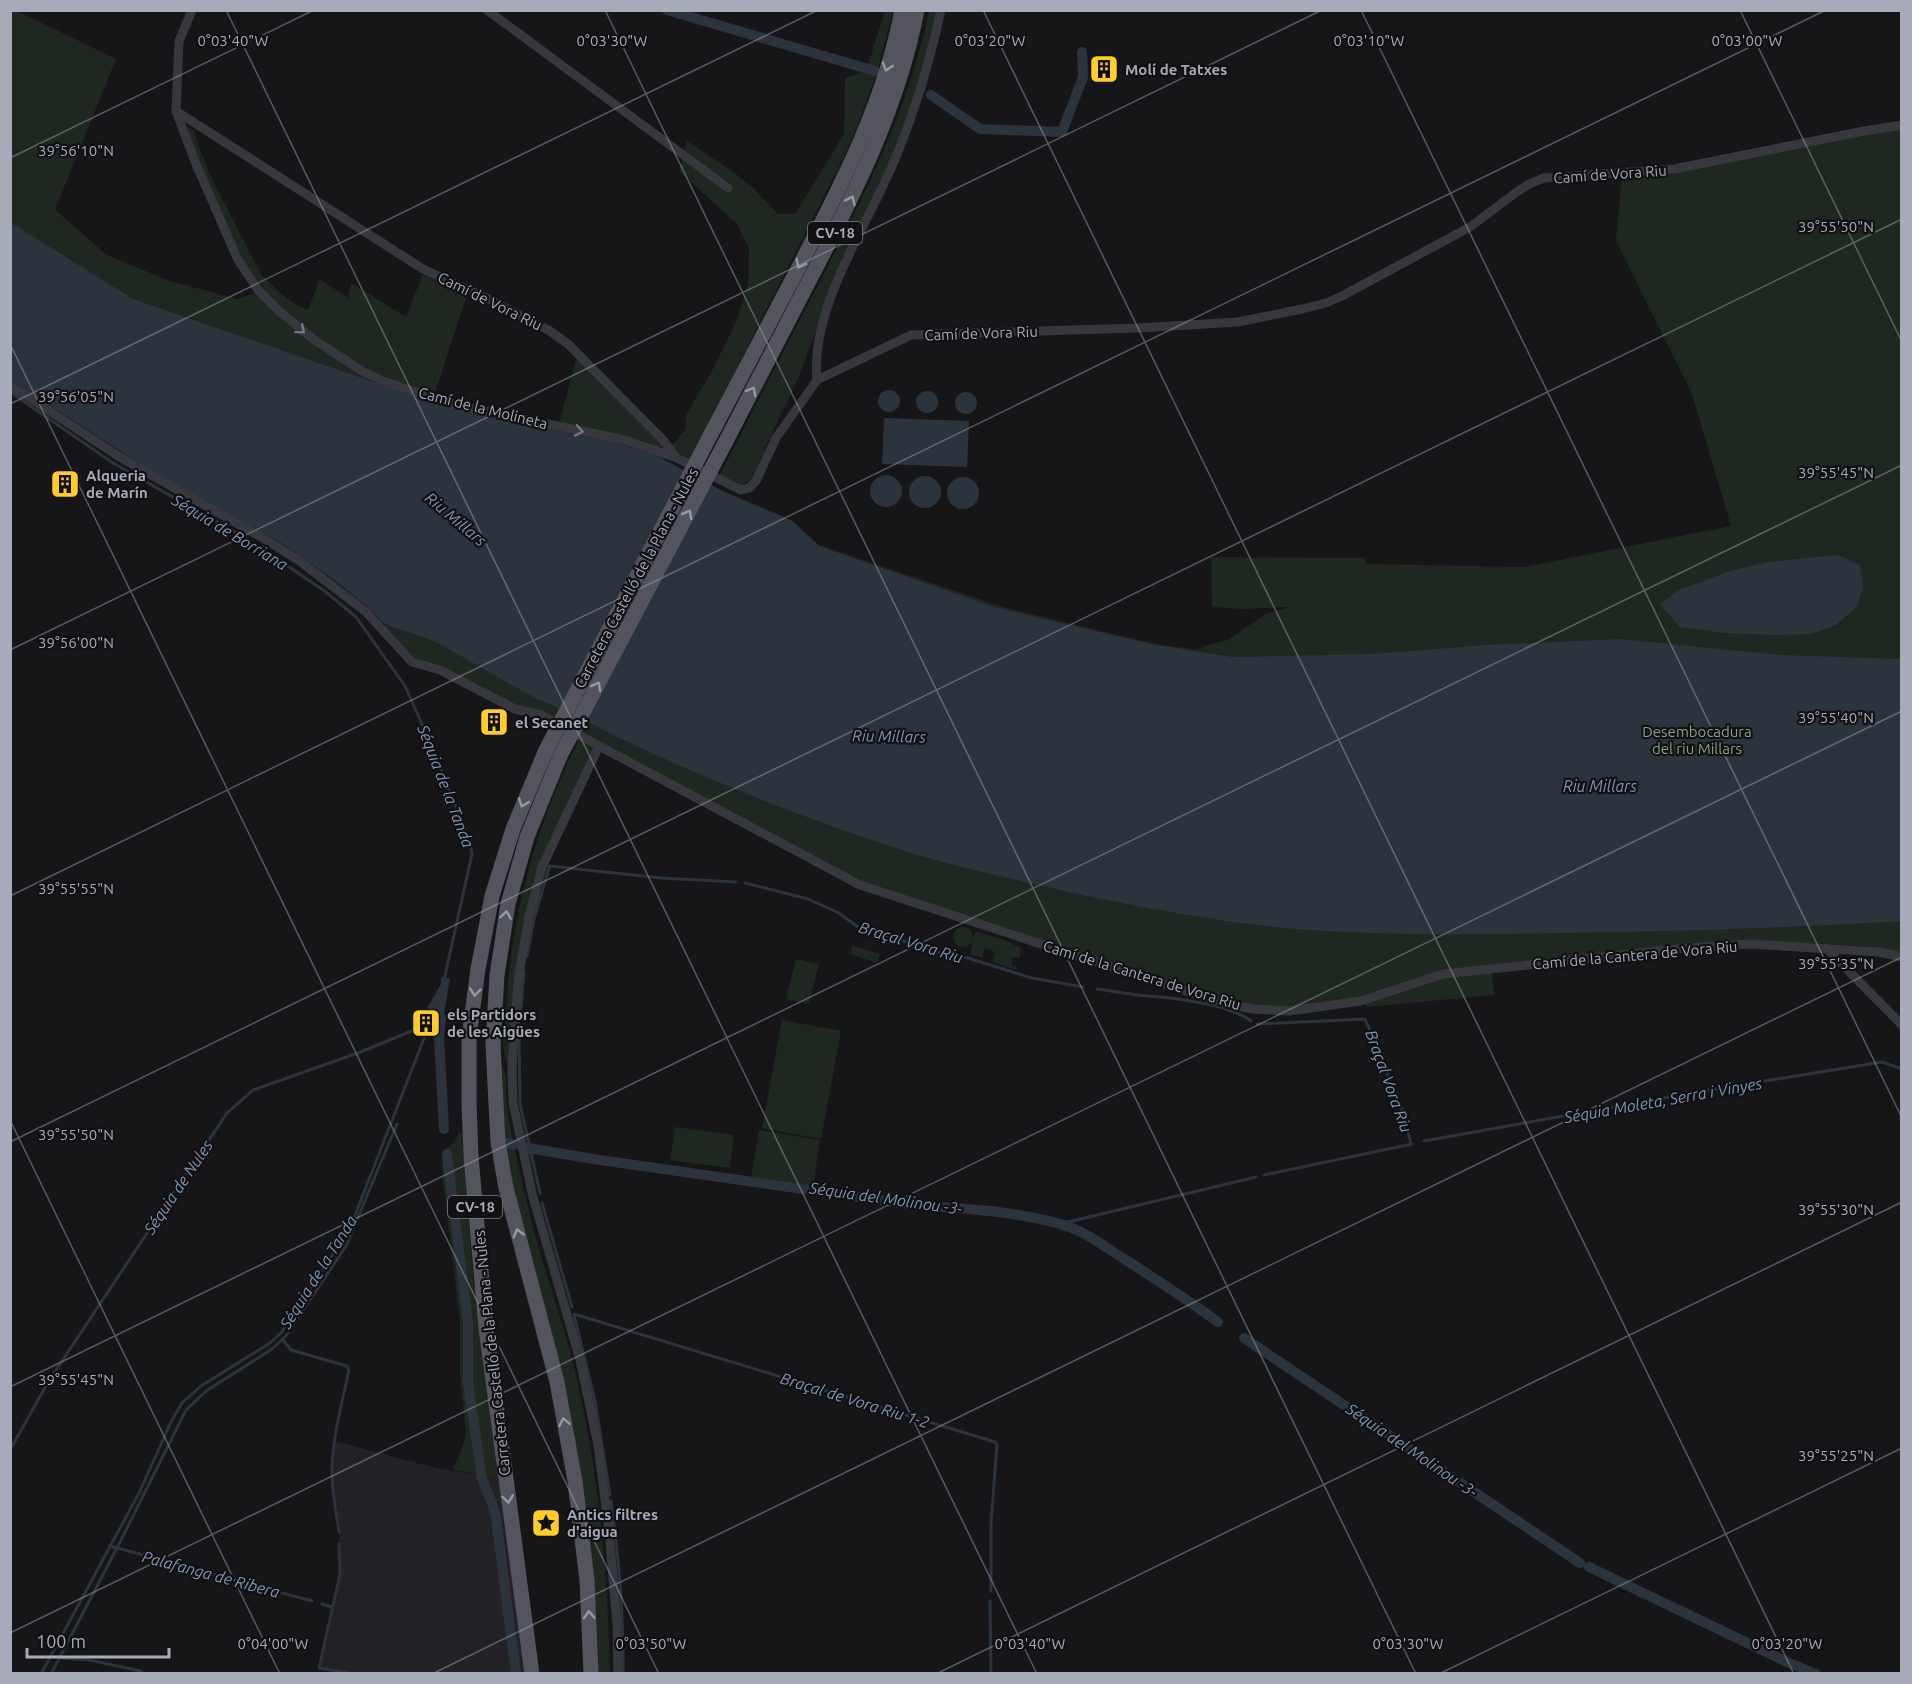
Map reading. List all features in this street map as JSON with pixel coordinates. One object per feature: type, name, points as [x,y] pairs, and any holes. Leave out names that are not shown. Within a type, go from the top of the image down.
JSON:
[{"type":"main road","name":"Carretera Castelló de la Plana - Nules","points":[[591,1674],[587,1580],[575,1481],[557,1382],[506,1188],[496,1113],[493,1045],[497,975],[508,904],[553,753],[711,436],[838,192],[879,96],[902,10]]},
{"type":"main road","name":"Carretera Castelló de la Plana - Nules","points":[[532,1674],[486,1328],[471,1156],[469,1037],[478,969],[492,896],[513,829],[725,443],[853,198],[891,104],[914,31],[917,10]]},
{"type":"street","name":"Camí de la Molineta","points":[[192,10],[179,41],[176,111],[196,164],[238,260],[258,290],[303,332],[341,358],[382,381],[448,403],[625,441],[677,458]]},
{"type":"street","points":[[487,10],[728,188]]},
{"type":"street","points":[[817,380],[819,331],[839,278],[895,160],[921,90],[941,10]]},
{"type":"street","name":"Camí de Vora Riu","points":[[176,111],[423,269],[489,299],[550,331],[568,344],[663,440],[677,458],[741,490],[749,488],[756,481],[776,438],[817,380],[911,335],[1211,324],[1238,322],[1302,309],[1326,303],[1470,227],[1518,191],[1544,178],[1674,169],[1902,125]]},
{"type":"street","name":"Camí de la Cantera de Vora Riu","points":[[10,385],[118,456],[298,560],[366,612],[412,662],[440,670],[515,709],[541,715],[860,885],[1223,1003],[1253,1009],[1289,1011],[1361,1002],[1443,974],[1687,948],[1752,944],[1879,952],[1902,957]]},
{"type":"street","points":[[599,746],[542,867],[518,980],[512,1069],[513,1103],[532,1193],[580,1360],[598,1445],[618,1625],[618,1674]]},
{"type":"street","points":[[1826,948],[1902,1025]]},
{"type":"shaded area","points":[[335,1441],[436,1468],[500,1479],[525,1673],[354,1674],[319,1668],[340,1574],[339,1532],[332,1469]]},
{"type":"green space","name":"Riu Millars","points":[[10,11],[17,11],[116,59],[55,210],[107,255],[170,281],[238,299],[257,292],[361,374],[376,383],[416,397],[502,419],[617,442],[657,455],[717,488],[792,520],[819,545],[1003,607],[1157,644],[1197,650],[1228,640],[1265,614],[1289,607],[1241,609],[1212,607],[1211,557],[1364,558],[1366,564],[1525,567],[1731,526],[1692,394],[1616,241],[1622,175],[1901,127],[1901,953],[1881,948],[1770,942],[1443,974],[1361,1000],[1310,1007],[1253,1008],[875,889],[513,705],[415,659],[369,609],[294,554],[119,453],[11,381]]},
{"type":"green space","points":[[885,11],[893,11],[878,69],[857,128],[689,462],[672,445],[686,429],[686,415],[713,369],[737,320],[748,284],[749,249],[737,224],[679,171],[687,141],[735,173],[778,214],[795,214],[844,134],[845,78],[866,71]]},
{"type":"green space","points":[[929,11],[938,11],[916,94],[890,161],[834,282],[798,379],[766,446],[755,475],[742,486],[719,476],[869,183],[898,116]]},
{"type":"green space","points":[[183,123],[193,130],[210,175],[262,276],[291,302],[308,310],[320,279],[348,298],[351,283],[406,317],[423,274],[467,295],[434,396],[384,380],[315,338],[260,288],[240,259]]},
{"type":"green space","points":[[577,355],[674,456],[559,424]]},
{"type":"green space","points":[[580,738],[596,746],[567,809],[528,915],[509,1070],[504,1053],[504,1032],[510,964],[522,897],[540,831],[565,768]]},
{"type":"green space","points":[[963,927],[970,930],[973,937],[970,944],[963,947],[956,944],[953,937],[956,930]]},
{"type":"green space","points":[[975,931],[1002,939],[1021,948],[1019,958],[1013,957],[1011,965],[1017,967],[1016,970],[993,962],[995,952],[985,948],[982,958],[970,954]]},
{"type":"green space","points":[[852,945],[880,954],[877,963],[850,954]]},
{"type":"green space","points":[[796,959],[819,964],[809,1004],[786,999]]},
{"type":"green space","points":[[1492,969],[1494,995],[1367,1007],[1363,1002],[1444,975]]},
{"type":"green space","points":[[782,1020],[841,1031],[821,1139],[762,1128]]},
{"type":"green space","points":[[499,1066],[503,1068],[505,1077],[509,1119],[524,1191],[573,1363],[589,1439],[604,1556],[610,1673],[597,1673],[596,1627],[505,1146]]},
{"type":"green space","points":[[675,1127],[734,1135],[730,1168],[670,1160]]},
{"type":"green space","points":[[759,1130],[820,1140],[813,1189],[751,1179]]},
{"type":"green space","points":[[459,1133],[462,1133],[473,1276],[500,1479],[453,1469],[466,1434],[460,1374],[460,1321],[443,1182],[442,1155]]},
{"type":"water","name":"Riu Millars","points":[[10,222],[133,299],[417,397],[503,420],[617,443],[655,455],[726,493],[792,521],[819,546],[994,607],[1151,644],[1232,657],[1373,654],[1486,645],[1621,639],[1781,655],[1901,659],[1901,921],[1732,929],[1491,934],[1382,933],[1274,927],[1149,908],[994,875],[917,855],[804,816],[645,750],[537,699],[434,641],[385,624],[336,581],[277,540],[172,484],[11,380]]},
{"type":"water","points":[[889,390],[897,393],[900,401],[897,409],[889,412],[881,409],[878,401],[881,393]]},
{"type":"water","points":[[927,391],[935,394],[938,402],[935,410],[927,413],[919,410],[916,402],[919,394]]},
{"type":"water","points":[[966,392],[974,395],[977,403],[974,411],[966,414],[958,411],[955,403],[958,395]]},
{"type":"water","points":[[884,418],[969,421],[967,467],[882,464]]},
{"type":"water","points":[[886,475],[897,480],[902,491],[897,502],[886,507],[875,502],[870,491],[875,480]]},
{"type":"water","points":[[925,476],[936,481],[941,492],[936,503],[925,508],[914,503],[909,492],[914,481]]},
{"type":"water","points":[[963,477],[974,482],[979,493],[974,504],[963,509],[952,504],[947,493],[952,482]]},
{"type":"water","points":[[1838,555],[1860,565],[1863,588],[1857,606],[1836,625],[1811,634],[1725,633],[1680,627],[1660,604],[1679,590],[1730,571],[1768,562]]},
{"type":"water","points":[[441,977],[450,978],[444,1014],[444,1031],[436,1029],[437,1022],[422,1017],[441,984]]},
{"type":"waterway","points":[[667,10],[875,71]]},
{"type":"waterway","points":[[931,95],[980,129],[1062,132],[1083,77],[1082,52]]},
{"type":"waterway","name":"Séquia de Borriana","points":[[10,392],[113,463],[254,543],[326,592],[356,617],[405,686],[469,839],[472,854],[444,980]]},
{"type":"waterway","name":"Braçal Vora Riu","points":[[549,866],[661,878],[736,882]]},
{"type":"waterway","name":"Braçal de Vora Riu 1-2","points":[[527,956],[534,919],[549,868]]},
{"type":"waterway","name":"Braçal Vora Riu","points":[[745,883],[808,899],[839,913],[858,927],[945,954],[968,958],[1032,978],[1083,987]]},
{"type":"waterway","name":"Braçal de Vora Riu 1-2","points":[[520,1019],[524,972]]},
{"type":"waterway","name":"Braçal Vora Riu","points":[[1097,989],[1216,1006],[1251,1021]]},
{"type":"waterway","points":[[441,1017],[439,1037],[444,1129]]},
{"type":"waterway","name":"Séquia de la Tanda","points":[[41,1674],[139,1493],[182,1403],[201,1386],[270,1343],[281,1333],[350,1228],[432,1018]]},
{"type":"waterway","name":"Braçal Vora Riu","points":[[1257,1024],[1365,1019],[1403,1112],[1411,1144]]},
{"type":"waterway","name":"Séquia de Nules","points":[[10,1450],[48,1382],[227,1113],[253,1090],[358,1053],[431,1023]]},
{"type":"waterway","name":"Braçal de Vora Riu 1-2","points":[[519,1031],[520,1104],[540,1193]]},
{"type":"waterway","name":"Séquia Moleta, Serra i Vinyes","points":[[1424,1141],[1697,1092],[1882,1062],[1902,1069]]},
{"type":"waterway","points":[[51,1674],[186,1410],[206,1391],[272,1349],[285,1337],[346,1246],[397,1124]]},
{"type":"waterway","name":"Séquia del Molinou -3-","points":[[507,1143],[514,1145]]},
{"type":"waterway","name":"Séquia Moleta, Serra i Vinyes","points":[[1264,1175],[1412,1144]]},
{"type":"waterway","name":"Séquia del Molinou -3-","points":[[528,1148],[914,1205],[1015,1214],[1055,1223],[1092,1238],[1218,1322]]},
{"type":"waterway","points":[[447,1154],[468,1323],[468,1383],[482,1479],[496,1518],[516,1674]]},
{"type":"waterway","name":"Séquia Moleta, Serra i Vinyes","points":[[1052,1221],[1068,1222],[1256,1177]]},
{"type":"waterway","name":"Braçal de Vora Riu 1-2","points":[[542,1203],[572,1307]]},
{"type":"waterway","name":"Braçal de Vora Riu 1-2","points":[[574,1314],[995,1442],[997,1445],[991,1523],[991,1591]]},
{"type":"waterway","points":[[574,1315],[595,1401],[610,1495]]},
{"type":"waterway","name":"Séquia del Molinou -3-","points":[[1244,1338],[1580,1563]]},
{"type":"waterway","points":[[283,1340],[291,1350],[347,1366],[349,1370],[332,1459],[339,1532]]},
{"type":"waterway","points":[[611,1501],[623,1630],[623,1674]]},
{"type":"waterway","points":[[339,1544],[340,1574],[319,1668],[354,1674]]},
{"type":"waterway","name":"Palafanga de Ribera","points":[[110,1546],[312,1601]]},
{"type":"waterway","name":"Séquia del Molinou -3-","points":[[1589,1567],[1816,1674]]},
{"type":"waterway","name":"Braçal de Vora Riu 1-2","points":[[990,1601],[991,1674]]},
{"type":"waterway","name":"Palafanga de Ribera","points":[[322,1604],[332,1607]]},
{"type":"waterway","points":[[60,1658],[89,1660],[141,1671],[143,1674]]},
{"type":"place","name":"Molí de Tatxes","points":[[1104,69]]},
{"type":"place","name":"Alqueria de Marín","points":[[65,484]]},
{"type":"place","name":"el Secanet","points":[[494,722]]},
{"type":"place","name":"els Partidors de les Aigües","points":[[426,1023]]},
{"type":"place","name":"Antics filtres d'aigua","points":[[546,1523]]},
{"type":"park label","name":"Desembocadura del riu Millars","points":[[1697,740]]}]
